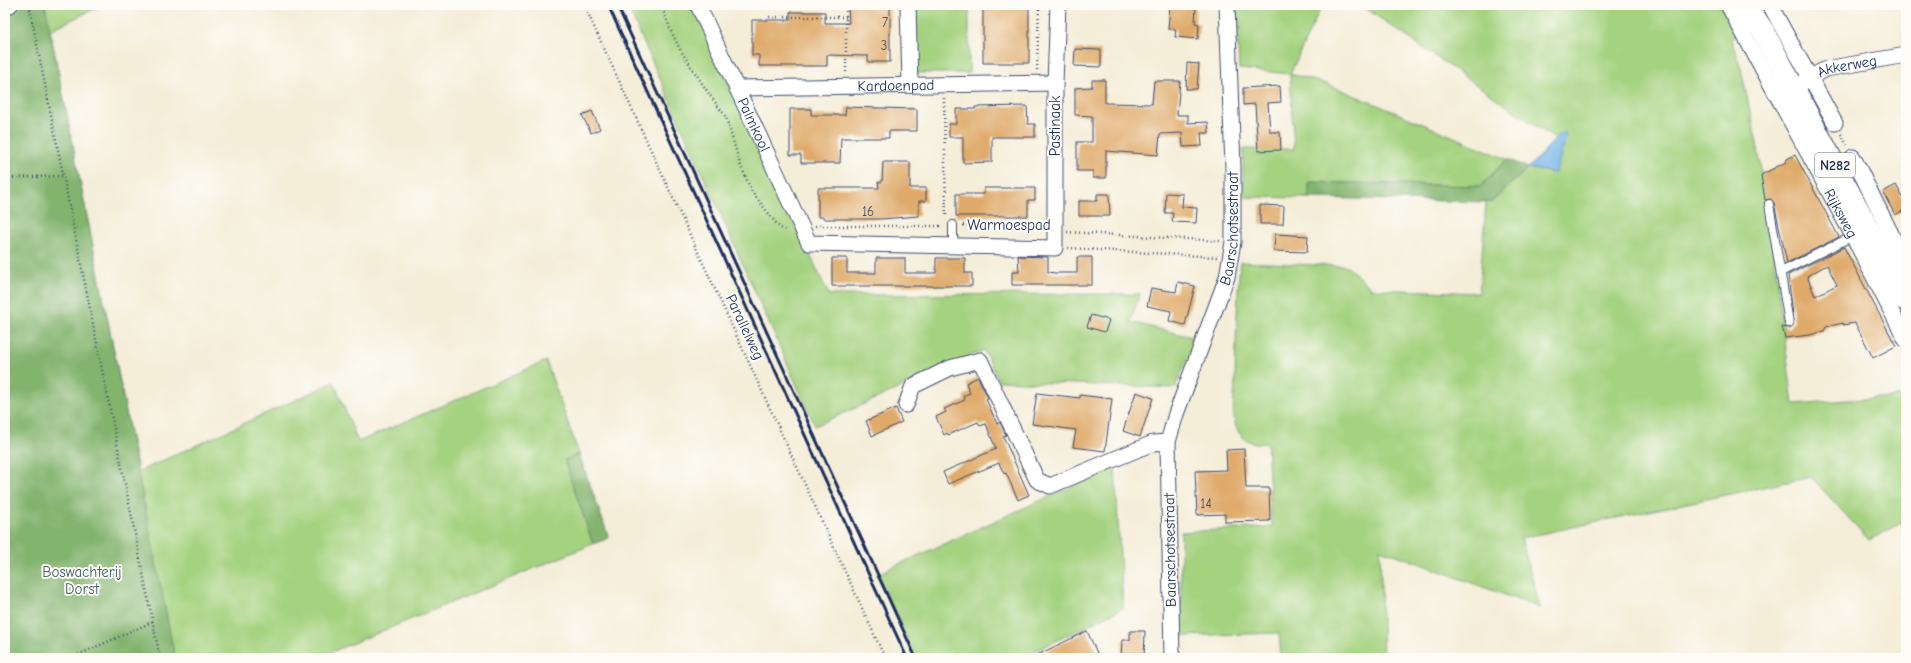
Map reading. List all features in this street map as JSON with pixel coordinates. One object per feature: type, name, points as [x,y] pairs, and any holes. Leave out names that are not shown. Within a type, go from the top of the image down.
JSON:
[{"type":"main road","name":"Rijksweg","points":[[1746,5],[1802,84],[1906,300]]},
{"type":"main road","name":"Rijksweg","points":[[1754,5],[1763,31]]},
{"type":"street","points":[[5,7],[10,5]]},
{"type":"street","name":"Palmkool","points":[[698,5],[810,243]]},
{"type":"street","points":[[908,5],[910,85]]},
{"type":"street","name":"Pastinaak","points":[[1055,248],[1055,83],[1058,5]]},
{"type":"street","name":"Baarschotsestraat","points":[[1172,658],[1168,442],[1176,414],[1227,277],[1233,242],[1233,167],[1228,5]]},
{"type":"street","name":"Rijksweg","points":[[1728,5],[1853,236],[1906,340]]},
{"type":"street","name":"Rijksweg","points":[[1770,5],[1802,84],[1835,123]]},
{"type":"street","name":"Akkerweg","points":[[1802,84],[1826,69],[1906,56]]},
{"type":"street","name":"Kardoenpad","points":[[737,88],[1055,83]]},
{"type":"street","points":[[1853,157],[1906,264]]},
{"type":"street","name":"Warmoespad","points":[[810,243],[1055,248]]},
{"type":"street","points":[[906,406],[913,386],[950,368],[980,360],[1037,480],[1050,486],[1153,443],[1168,442]]},
{"type":"lane","points":[[1769,204],[1789,323]]},
{"type":"lane","points":[[949,225],[953,245]]},
{"type":"lane","points":[[1781,272],[1853,236]]},
{"type":"path","points":[[29,5],[160,658]]},
{"type":"path","name":"Parallelweg","points":[[584,5],[885,658]]},
{"type":"path","name":"Warmoespad","points":[[661,5],[671,31],[682,51],[709,94],[726,117],[740,164],[752,192],[779,227],[784,230],[801,226],[1056,225],[1066,226],[1066,232],[1233,242]]},
{"type":"path","points":[[846,5],[846,86]]},
{"type":"path","points":[[1037,72],[1039,5]]},
{"type":"path","points":[[769,17],[846,17]]},
{"type":"path","points":[[944,84],[949,225]]},
{"type":"path","points":[[1835,123],[1853,157]]},
{"type":"path","points":[[5,178],[63,176]]},
{"type":"path","name":"Warmoespad","points":[[1055,248],[1230,258]]},
{"type":"path","points":[[70,658],[152,622]]},
{"type":"green space","points":[[5,5],[103,5],[50,30],[138,472],[334,382],[358,442],[546,361],[579,454],[565,460],[593,544],[317,658],[5,658]]},
{"type":"green space","name":"Boswachterij Dorst","points":[[5,5],[45,5],[175,658],[5,658]]},
{"type":"green space","points":[[627,5],[692,5],[829,295],[1140,294],[1130,322],[1196,338],[1175,388],[999,381],[984,350],[815,426]]},
{"type":"green space","points":[[914,5],[969,5],[969,73],[914,73]]},
{"type":"green space","points":[[1236,5],[1322,5],[1290,74],[1239,69]]},
{"type":"green space","points":[[1361,5],[1721,5],[1737,35],[1731,39],[1741,69],[1757,143],[1776,269],[1793,404],[1906,396],[1906,521],[1869,540],[1811,477],[1521,538],[1540,608],[1380,549],[1383,658],[1281,658],[1279,633],[1181,636],[1181,532],[1272,527],[1267,443],[1255,443],[1244,438],[1238,431],[1234,419],[1237,306],[1240,262],[1347,266],[1372,289],[1479,293],[1486,202],[1492,202],[1528,168],[1555,173],[1560,134],[1555,139]]},
{"type":"green space","points":[[1290,74],[1327,84],[1507,159],[1481,186],[1310,182],[1309,198],[1243,197],[1243,149],[1294,149]]},
{"type":"green space","points":[[1507,159],[1528,168],[1491,202],[1309,198],[1309,182],[1481,186]]},
{"type":"green space","points":[[579,454],[609,538],[593,544],[564,460]]},
{"type":"green space","points":[[1115,467],[1123,608],[1021,658],[915,658],[877,574]]},
{"type":"water","points":[[1564,132],[1566,138],[1555,173],[1528,168],[1560,134]]},
{"type":"building","points":[[848,5],[890,5],[890,62],[868,62],[868,56],[827,55],[827,66],[759,66],[759,55],[752,55],[752,20],[790,20],[790,12],[825,12],[825,23],[849,23]]},
{"type":"building","points":[[983,5],[1029,5],[1029,63],[983,63]]},
{"type":"building","points":[[1170,5],[1196,5],[1195,23],[1199,24],[1198,39],[1175,37],[1176,29],[1168,29]]},
{"type":"building","points":[[1075,49],[1101,50],[1101,67],[1074,66]]},
{"type":"building","points":[[1187,63],[1199,64],[1197,89],[1186,89]]},
{"type":"building","points":[[1092,80],[1105,80],[1105,103],[1152,104],[1154,81],[1180,81],[1177,115],[1188,115],[1188,123],[1208,122],[1209,133],[1201,133],[1202,146],[1183,147],[1182,133],[1160,134],[1158,155],[1106,151],[1106,178],[1093,178],[1093,171],[1077,171],[1077,142],[1092,142],[1092,116],[1075,115],[1075,88],[1092,87]]},
{"type":"building","points":[[1280,86],[1281,102],[1268,103],[1270,132],[1280,132],[1281,150],[1258,151],[1255,104],[1243,105],[1243,88]]},
{"type":"building","points":[[1027,106],[1028,124],[1035,124],[1035,137],[992,137],[992,162],[963,163],[963,137],[949,137],[949,124],[956,124],[956,109]]},
{"type":"building","points":[[846,107],[917,109],[917,131],[889,131],[889,138],[841,138],[840,163],[801,163],[801,155],[790,155],[790,109],[811,109],[811,115],[845,115]]},
{"type":"building","points":[[592,111],[600,129],[591,133],[582,115]]},
{"type":"building","points":[[1795,155],[1839,237],[1787,263],[1774,203],[1771,199],[1765,200],[1761,175],[1786,162],[1787,159]]},
{"type":"building","points":[[883,162],[910,162],[910,188],[926,188],[926,201],[919,201],[919,216],[881,219],[824,219],[824,217],[818,217],[818,188],[879,188],[878,182],[882,182]]},
{"type":"building","points":[[1896,185],[1906,203],[1906,209],[1895,215],[1883,192]]},
{"type":"building","points":[[984,188],[1035,188],[1035,200],[1028,200],[1028,216],[956,216],[956,194],[984,194]]},
{"type":"building","points":[[1166,193],[1183,194],[1182,207],[1197,208],[1196,223],[1172,222],[1173,213],[1165,213]]},
{"type":"building","points":[[1097,194],[1109,194],[1110,216],[1079,216],[1079,201],[1097,201]]},
{"type":"building","points":[[1260,205],[1284,206],[1283,224],[1260,224]]},
{"type":"building","points":[[1275,234],[1308,236],[1307,252],[1274,251]]},
{"type":"building","points":[[1844,247],[1896,346],[1873,358],[1855,323],[1843,325],[1843,323],[1826,327],[1824,331],[1810,335],[1785,338],[1782,327],[1790,328],[1794,322],[1788,275]],"holes":[[[1827,265],[1837,285],[1815,296],[1807,276]]]},
{"type":"building","points":[[1018,256],[1048,257],[1048,272],[1055,273],[1077,273],[1077,257],[1092,257],[1092,285],[1012,285],[1012,272],[1019,272]]},
{"type":"building","points":[[832,258],[847,258],[847,273],[876,273],[876,258],[905,258],[905,273],[936,273],[936,258],[965,258],[965,273],[972,273],[972,286],[832,286]]},
{"type":"building","points":[[1178,282],[1195,286],[1185,325],[1169,321],[1171,311],[1147,306],[1151,288],[1176,292]]},
{"type":"building","points":[[1091,315],[1109,320],[1105,332],[1087,327]]},
{"type":"building","points":[[978,377],[988,398],[986,399],[997,424],[1000,422],[1006,435],[1003,436],[1029,495],[1018,500],[1006,473],[1004,474],[999,463],[948,484],[943,472],[996,449],[986,424],[980,426],[978,422],[948,435],[947,433],[944,435],[936,417],[946,412],[944,409],[965,400],[963,396],[970,393],[966,383]]},
{"type":"building","points":[[1136,392],[1153,398],[1140,437],[1123,431]]},
{"type":"building","points":[[1037,393],[1080,398],[1080,395],[1112,399],[1105,451],[1073,447],[1076,430],[1032,424]]},
{"type":"building","points":[[896,408],[902,422],[872,436],[866,421]]},
{"type":"building","points":[[1244,449],[1246,488],[1269,488],[1270,521],[1225,522],[1225,514],[1197,515],[1195,471],[1227,470],[1226,450]]},
{"type":"building","points":[[1087,631],[1098,655],[1092,658],[1031,658]]},
{"type":"building","points":[[1130,631],[1145,631],[1144,658],[1121,658],[1122,640],[1130,640]]},
{"type":"railway","points":[[608,5],[907,658]]},
{"type":"railway","points":[[617,5],[916,658]]}]
